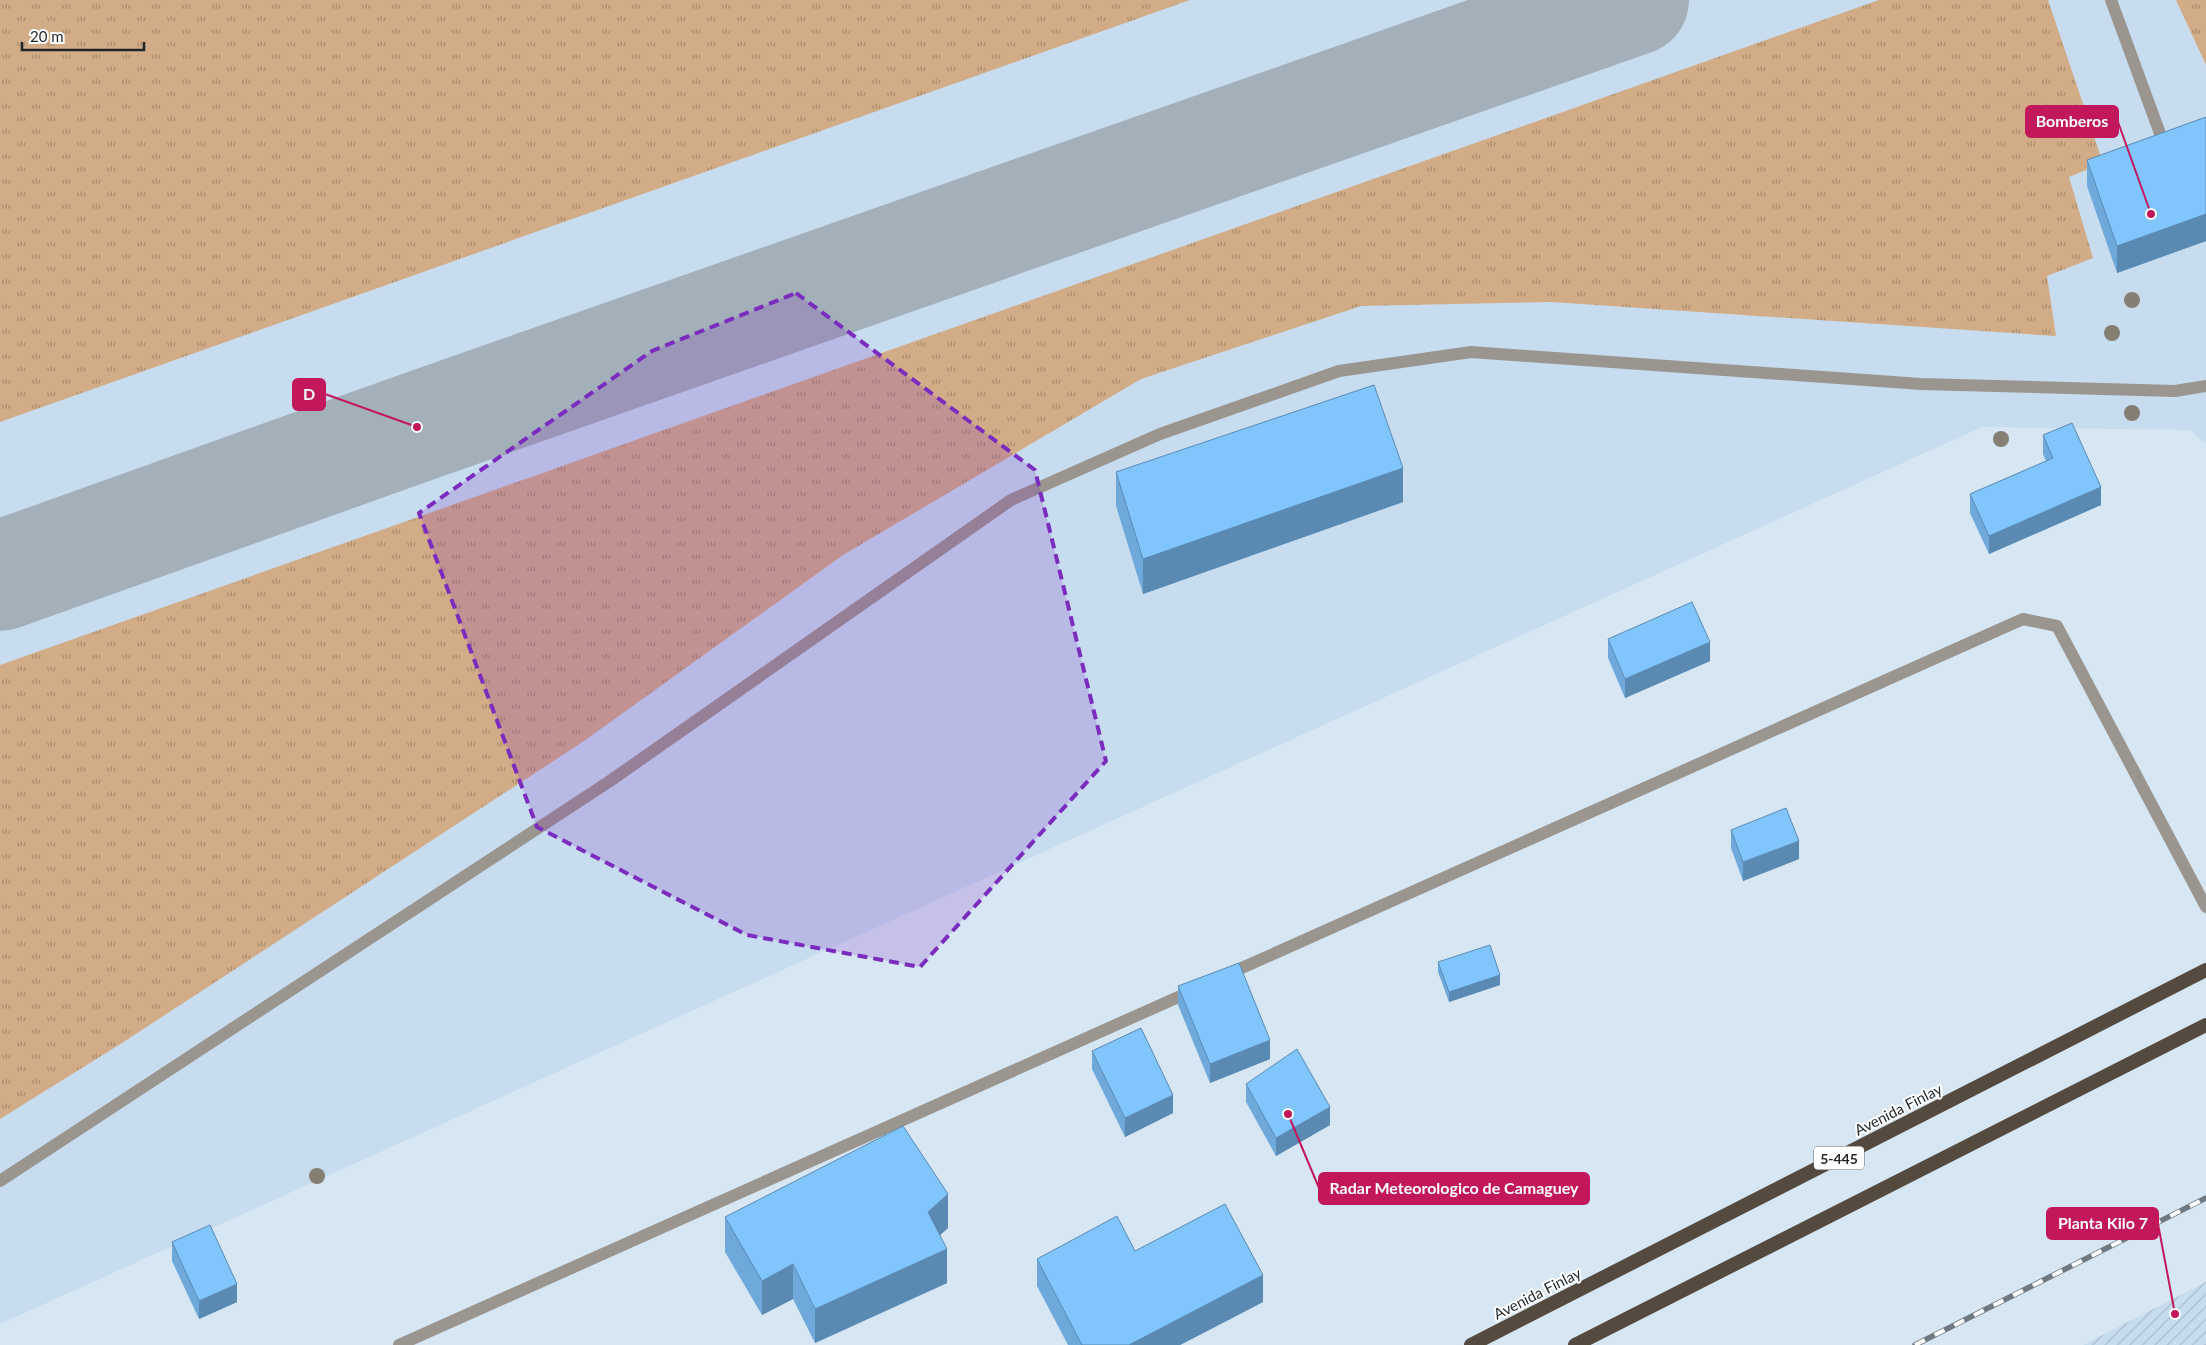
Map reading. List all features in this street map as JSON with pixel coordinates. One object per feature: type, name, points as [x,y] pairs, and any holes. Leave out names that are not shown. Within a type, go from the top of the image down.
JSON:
[{"type":"highway","name":"Avenida Finlay","points":[[1471,1345],[2206,970]]},
{"type":"highway","points":[[1575,1345],[2206,1025]]},
{"type":"lane","points":[[2111,0],[2162,140]]},
{"type":"lane","points":[[0,1181],[610,781],[1012,500],[1160,434],[1339,371],[1471,352],[1920,384],[2175,390],[2206,386]]},
{"type":"lane","points":[[399,1345],[2023,619],[2057,626],[2206,906]]},
{"type":"highlighted area","points":[[796,293],[1035,470],[1106,761],[920,967],[747,935],[537,827],[419,513],[652,351]]},
{"type":"shaded area","points":[[0,0],[2206,0],[2206,444],[2190,430],[1982,427],[0,1324]]},
{"type":"shaded area","points":[[2206,1282],[2206,1345],[2083,1345]]},
{"type":"green space","points":[[0,0],[1190,0],[0,422]]},
{"type":"green space","points":[[1879,0],[2048,0],[2103,163],[2069,177],[2093,258],[2047,276],[2056,336],[1552,302],[1361,306],[1141,379],[843,555],[584,741],[122,1043],[0,1119],[0,665]]},
{"type":"green space","points":[[2176,0],[2206,0],[2206,65]]},
{"type":"building","points":[[2206,117],[2206,214],[2117,246],[2087,160]]},
{"type":"building","points":[[1374,385],[1403,468],[1143,559],[1116,472]]},
{"type":"building","points":[[2072,423],[2101,487],[1989,536],[1970,494],[2053,458],[2043,435]]},
{"type":"building","points":[[1692,602],[1710,642],[1625,679],[1608,639]]},
{"type":"building","points":[[1786,808],[1799,841],[1743,862],[1731,830]]},
{"type":"building","points":[[1490,945],[1500,975],[1449,992],[1438,962]]},
{"type":"building","points":[[1239,963],[1270,1040],[1210,1064],[1178,986]]},
{"type":"building","points":[[1141,1028],[1173,1095],[1125,1118],[1092,1051]]},
{"type":"building","points":[[1297,1049],[1330,1107],[1276,1138],[1246,1084]]},
{"type":"building","points":[[903,1126],[948,1194],[928,1212],[947,1249],[815,1309],[793,1264],[762,1281],[725,1217]]},
{"type":"building","points":[[1225,1204],[1263,1275],[1129,1345],[1082,1345],[1037,1259],[1117,1216],[1135,1251]]},
{"type":"building","points":[[210,1225],[237,1284],[199,1301],[172,1242]]},
{"type":"taxiway","points":[[0,576],[417,427],[1634,0]]},
{"type":"railway","points":[[1915,1345],[2206,1198]]},
{"type":"place","name":"Bomberos","points":[[2151,214]]},
{"type":"place","name":"D","points":[[417,427]]},
{"type":"place","name":"Radar Meteorologico de Camaguey","points":[[1288,1114]]},
{"type":"place","name":"Planta Kilo 7","points":[[2175,1314]]}]
